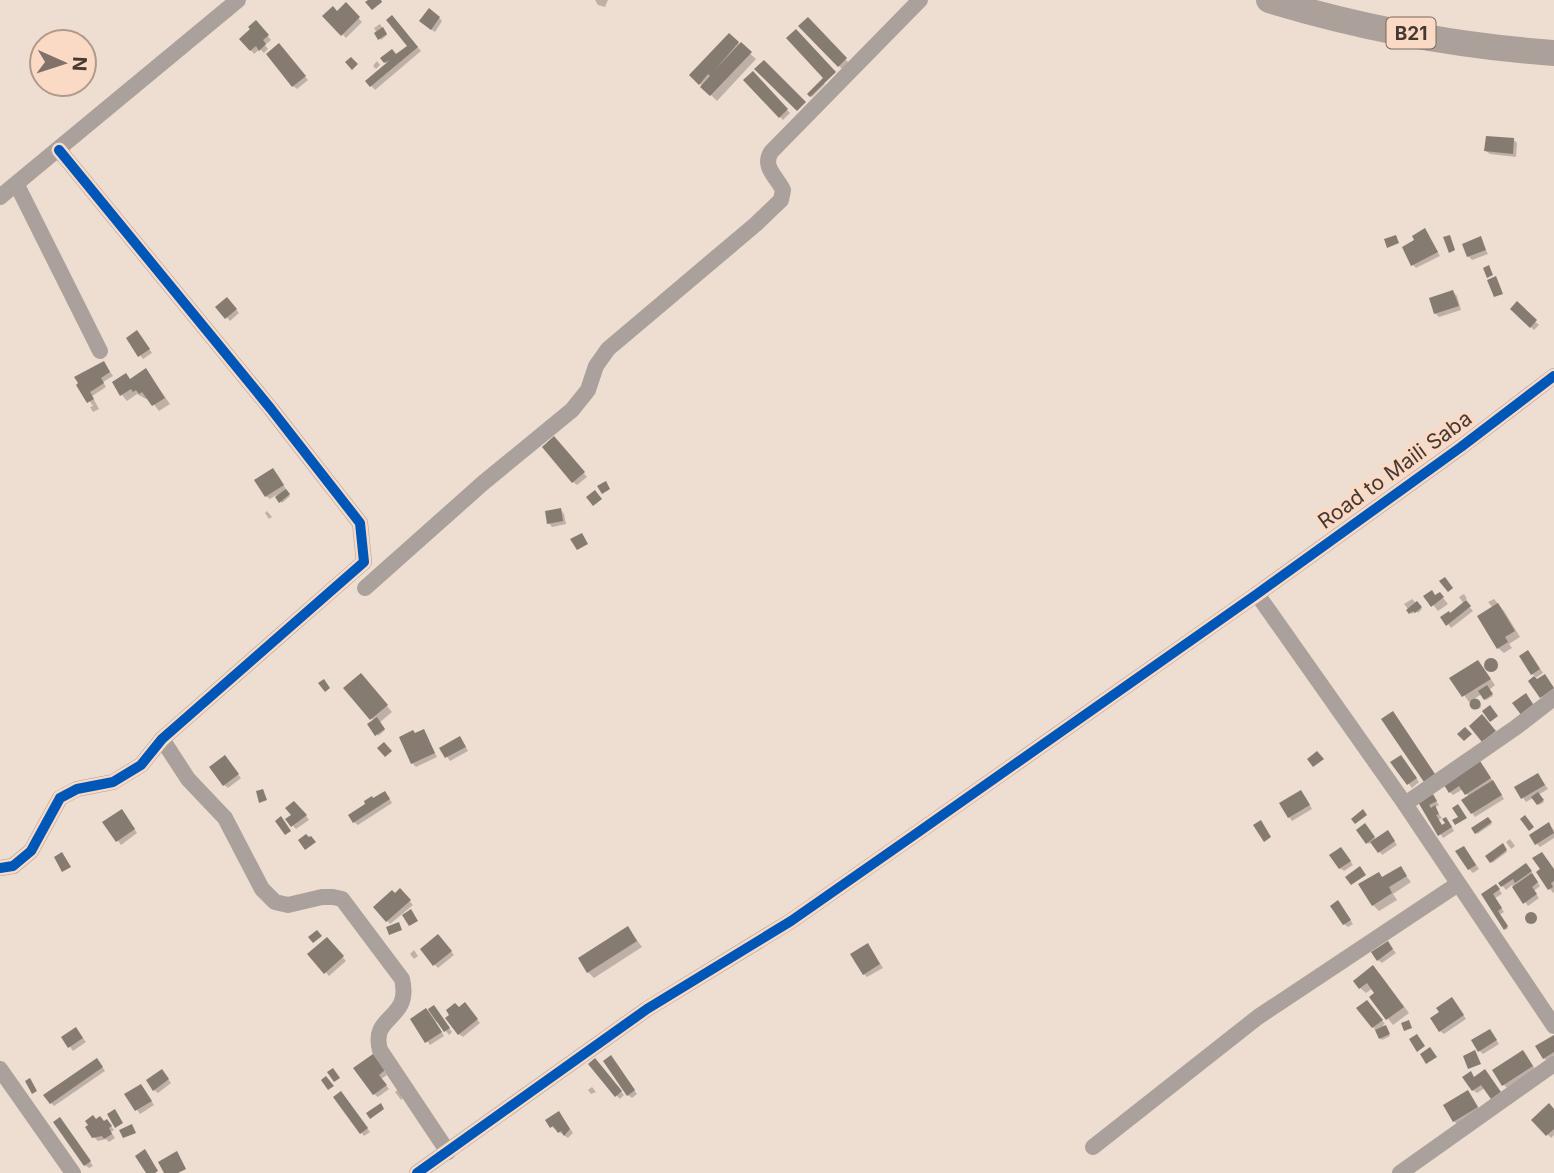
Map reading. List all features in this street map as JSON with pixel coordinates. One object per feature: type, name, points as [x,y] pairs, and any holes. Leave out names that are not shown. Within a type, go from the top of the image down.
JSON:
[{"type":"highway","name":"B21","points":[[1269,0],[1397,31],[1516,51],[1554,53]]},
{"type":"street","points":[[0,197],[238,0]]},
{"type":"street","points":[[365,588],[483,483],[572,410],[588,390],[596,366],[608,349],[743,236],[781,200],[783,190],[767,166],[767,158],[771,152],[920,0]]},
{"type":"street","points":[[0,868],[13,866],[31,851],[60,798],[78,789],[113,782],[141,765],[162,739],[364,562],[360,523],[271,409],[59,150]]},
{"type":"street","points":[[17,185],[100,351]]},
{"type":"street","name":"Road to Maili Saba","points":[[417,1173],[647,1009],[791,921],[1257,593],[1461,447],[1554,376]]},
{"type":"street","points":[[1257,593],[1405,804],[1554,1026]]},
{"type":"street","points":[[1405,804],[1554,698]]},
{"type":"street","points":[[162,739],[187,779],[225,818],[262,889],[275,902],[288,905],[322,898],[342,900],[402,979],[404,1002],[398,1012],[379,1028],[377,1040],[380,1050],[449,1152]]},
{"type":"street","points":[[1093,1147],[1258,1017],[1458,884]]},
{"type":"street","points":[[1400,1173],[1554,1064]]},
{"type":"street","points":[[0,1069],[72,1173]]},
{"type":"building","points":[[346,2],[360,17],[341,36],[322,16],[333,6],[337,11]]},
{"type":"building","points":[[365,2],[382,2],[372,10]]},
{"type":"building","points":[[429,8],[440,17],[431,30],[419,21]]},
{"type":"building","points":[[392,15],[418,47],[370,87],[365,81],[390,60],[384,63],[380,58],[392,49],[396,54],[407,46],[386,20]]},
{"type":"building","points":[[808,17],[847,58],[838,67],[798,26]]},
{"type":"building","points":[[256,20],[269,35],[263,40],[266,44],[259,51],[256,46],[250,51],[239,39]]},
{"type":"building","points":[[383,27],[387,34],[378,40],[374,33]]},
{"type":"building","points":[[796,29],[836,72],[810,97],[807,94],[823,78],[786,38]]},
{"type":"building","points":[[729,33],[739,42],[715,70],[741,42],[752,52],[710,96],[700,87],[710,76],[708,74],[699,85],[689,75]]},
{"type":"building","points":[[279,43],[306,76],[292,87],[266,54]]},
{"type":"building","points":[[351,57],[358,64],[352,70],[345,62]]},
{"type":"building","points":[[764,60],[806,102],[797,111],[754,69]]},
{"type":"building","points":[[753,71],[788,109],[779,118],[743,80]]},
{"type":"building","points":[[1486,136],[1514,138],[1513,154],[1484,151]]},
{"type":"building","points":[[1425,228],[1438,252],[1411,266],[1402,247],[1414,240],[1412,236]]},
{"type":"building","points":[[1396,235],[1399,243],[1387,248],[1384,239]]},
{"type":"building","points":[[1450,235],[1455,250],[1449,253],[1443,237]]},
{"type":"building","points":[[1481,236],[1486,250],[1467,257],[1462,244]]},
{"type":"building","points":[[1489,265],[1493,275],[1487,278],[1483,268]]},
{"type":"building","points":[[1496,276],[1503,294],[1494,297],[1487,280]]},
{"type":"building","points":[[1453,290],[1459,306],[1434,314],[1429,298]]},
{"type":"building","points":[[227,297],[237,309],[225,319],[215,307]]},
{"type":"building","points":[[1517,301],[1537,320],[1530,328],[1510,309]]},
{"type":"building","points":[[137,330],[150,349],[138,357],[126,338]]},
{"type":"building","points":[[104,361],[110,372],[101,378],[104,383],[90,392],[94,399],[87,403],[74,377]]},
{"type":"building","points":[[146,368],[165,398],[152,406],[142,392],[139,394],[136,390],[133,392],[131,389],[120,396],[112,382],[126,373],[130,379]]},
{"type":"building","points":[[554,436],[585,472],[572,483],[542,447]]},
{"type":"building","points":[[273,468],[284,485],[265,497],[254,480]]},
{"type":"building","points":[[606,481],[610,489],[602,494],[597,486]]},
{"type":"building","points":[[286,489],[290,494],[279,503],[275,497]]},
{"type":"building","points":[[595,490],[602,499],[593,506],[586,497]]},
{"type":"building","points":[[561,508],[563,521],[547,524],[545,511]]},
{"type":"building","points":[[582,533],[588,544],[577,550],[570,539]]},
{"type":"building","points":[[1445,577],[1453,588],[1448,592],[1439,581]]},
{"type":"building","points":[[1432,590],[1435,595],[1440,592],[1444,597],[1431,607],[1423,596]]},
{"type":"building","points":[[1466,600],[1471,606],[1446,626],[1440,617],[1449,611],[1450,613]]},
{"type":"building","points":[[1417,601],[1422,607],[1409,614],[1406,610]]},
{"type":"building","points":[[1498,603],[1515,631],[1505,637],[1508,642],[1497,649],[1477,616]]},
{"type":"building","points":[[1528,650],[1540,669],[1531,675],[1519,656]]},
{"type":"building","points":[[1491,658],[1496,660],[1496,670],[1491,672],[1486,670],[1484,665],[1486,660]]},
{"type":"building","points":[[1478,660],[1491,679],[1462,697],[1449,678]]},
{"type":"building","points":[[361,673],[388,705],[370,720],[343,688]]},
{"type":"building","points":[[1545,674],[1554,688],[1540,698],[1528,681],[1534,676],[1537,679]]},
{"type":"building","points":[[324,679],[330,688],[325,692],[318,683]]},
{"type":"building","points":[[1487,685],[1493,694],[1484,700],[1478,691]]},
{"type":"building","points":[[1526,693],[1535,707],[1522,716],[1512,703]]},
{"type":"building","points":[[1475,699],[1479,700],[1479,708],[1475,709],[1471,708],[1470,704],[1471,700]]},
{"type":"building","points":[[1490,705],[1498,716],[1490,722],[1482,711]]},
{"type":"building","points":[[1393,711],[1435,774],[1424,782],[1381,719]]},
{"type":"building","points":[[1482,714],[1496,731],[1482,742],[1469,726]]},
{"type":"building","points":[[377,717],[385,729],[375,736],[367,724]]},
{"type":"building","points":[[1465,727],[1472,734],[1464,741],[1457,734]]},
{"type":"building","points":[[424,729],[435,753],[411,764],[399,737],[413,730],[415,733]]},
{"type":"building","points":[[460,736],[466,747],[445,758],[439,748]]},
{"type":"building","points":[[384,742],[392,751],[385,757],[377,748]]},
{"type":"building","points":[[1317,751],[1324,759],[1313,767],[1307,759]]},
{"type":"building","points":[[225,755],[239,774],[223,786],[209,767]]},
{"type":"building","points":[[1401,755],[1417,778],[1407,785],[1390,762]]},
{"type":"building","points":[[1480,761],[1491,778],[1465,795],[1459,786],[1449,793],[1444,785]]},
{"type":"building","points":[[1538,773],[1545,785],[1521,799],[1514,787]]},
{"type":"building","points":[[1493,780],[1502,795],[1471,814],[1461,800]]},
{"type":"building","points":[[263,789],[267,800],[259,803],[256,791]]},
{"type":"building","points":[[1301,790],[1310,805],[1288,818],[1279,803]]},
{"type":"building","points":[[385,791],[390,799],[353,823],[348,815],[365,804],[364,801]]},
{"type":"building","points":[[1538,792],[1544,800],[1537,805],[1531,797]]},
{"type":"building","points":[[1433,794],[1437,801],[1429,805],[1431,808],[1435,805],[1439,814],[1436,815],[1442,825],[1445,823],[1442,819],[1446,817],[1452,827],[1438,836],[1418,802]]},
{"type":"building","points":[[294,801],[307,815],[291,827],[285,819],[291,815],[285,808]]},
{"type":"building","points":[[1458,804],[1467,818],[1455,825],[1452,820],[1458,817],[1452,808]]},
{"type":"building","points":[[122,809],[135,829],[116,842],[102,822]]},
{"type":"building","points":[[1363,809],[1367,815],[1355,824],[1351,819]]},
{"type":"building","points":[[1525,815],[1534,827],[1529,831],[1520,819]]},
{"type":"building","points":[[281,816],[291,831],[285,835],[275,821]]},
{"type":"building","points":[[1488,817],[1492,822],[1475,834],[1471,828]]},
{"type":"building","points":[[1261,820],[1271,837],[1264,842],[1253,825]]},
{"type":"building","points":[[1549,822],[1554,833],[1535,845],[1529,835]]},
{"type":"building","points":[[1365,823],[1375,837],[1366,844],[1356,830]]},
{"type":"building","points":[[1388,830],[1395,841],[1378,853],[1370,842]]},
{"type":"building","points":[[306,834],[316,842],[305,850],[298,840]]},
{"type":"building","points":[[1503,843],[1507,850],[1490,863],[1485,856]]},
{"type":"building","points":[[1464,846],[1476,865],[1468,870],[1455,851]]},
{"type":"building","points":[[1341,847],[1351,861],[1339,869],[1329,855]]},
{"type":"building","points":[[62,852],[71,867],[62,872],[54,857]]},
{"type":"building","points":[[1542,852],[1554,869],[1554,881],[1551,883],[1553,887],[1548,890],[1536,872],[1540,869],[1532,858]]},
{"type":"building","points":[[1526,863],[1532,871],[1515,883],[1513,879],[1501,887],[1498,883]]},
{"type":"building","points":[[1360,866],[1366,875],[1351,885],[1345,877]]},
{"type":"building","points":[[1401,866],[1407,876],[1389,887],[1392,893],[1372,906],[1358,884],[1379,872],[1382,877]]},
{"type":"building","points":[[1532,873],[1538,882],[1532,887],[1537,894],[1523,904],[1512,887]]},
{"type":"building","points":[[1496,884],[1500,889],[1493,894],[1502,908],[1498,911],[1508,926],[1504,930],[1481,894]]},
{"type":"building","points":[[400,888],[411,900],[386,922],[373,907],[392,890],[395,893]]},
{"type":"building","points":[[1338,900],[1351,920],[1343,925],[1330,906]]},
{"type":"building","points":[[411,909],[418,921],[409,926],[402,915]]},
{"type":"building","points":[[1531,912],[1537,918],[1531,924],[1525,918]]},
{"type":"building","points":[[399,922],[402,930],[389,935],[386,927]]},
{"type":"building","points":[[628,926],[637,941],[587,973],[578,958]]},
{"type":"building","points":[[317,930],[322,936],[313,943],[308,937]]},
{"type":"building","points":[[438,934],[452,951],[433,966],[420,949]]},
{"type":"building","points":[[327,937],[344,956],[324,974],[307,954]]},
{"type":"building","points":[[1388,941],[1393,949],[1377,961],[1371,952]]},
{"type":"building","points":[[868,943],[880,964],[863,975],[850,954]]},
{"type":"building","points":[[1373,965],[1404,1007],[1386,1020],[1369,997],[1374,993],[1367,983],[1359,989],[1353,981]]},
{"type":"building","points":[[1452,997],[1464,1015],[1439,1032],[1430,1018],[1439,1012],[1436,1008]]},
{"type":"building","points":[[1367,1000],[1383,1020],[1372,1028],[1356,1008]]},
{"type":"building","points":[[465,1002],[478,1019],[458,1035],[445,1018],[449,1015],[446,1010],[455,1003],[459,1007]]},
{"type":"building","points":[[434,1005],[450,1028],[444,1032],[428,1009]]},
{"type":"building","points":[[426,1008],[442,1032],[425,1043],[410,1019]]},
{"type":"building","points":[[1409,1020],[1412,1028],[1404,1031],[1401,1023]]},
{"type":"building","points":[[1386,1025],[1390,1034],[1379,1039],[1375,1030]]},
{"type":"building","points":[[76,1027],[83,1038],[68,1048],[61,1037]]},
{"type":"building","points":[[1490,1029],[1497,1040],[1478,1052],[1471,1040]]},
{"type":"building","points":[[1417,1034],[1425,1046],[1417,1052],[1409,1039]]},
{"type":"building","points":[[1554,1035],[1554,1052],[1543,1059],[1535,1046]]},
{"type":"building","points":[[1430,1047],[1437,1057],[1426,1064],[1420,1054]]},
{"type":"building","points":[[1475,1050],[1481,1064],[1468,1069],[1463,1056]]},
{"type":"building","points":[[1523,1050],[1533,1066],[1502,1086],[1492,1070]]},
{"type":"building","points":[[373,1054],[385,1070],[379,1075],[387,1085],[373,1095],[353,1068]]},
{"type":"building","points":[[611,1055],[635,1090],[627,1096],[603,1061]]},
{"type":"building","points":[[97,1058],[103,1067],[50,1104],[43,1095]]},
{"type":"building","points":[[595,1058],[622,1091],[615,1097],[588,1064]]},
{"type":"building","points":[[333,1068],[340,1078],[334,1082],[327,1072]]},
{"type":"building","points":[[162,1069],[169,1079],[153,1091],[146,1080]]},
{"type":"building","points":[[1485,1069],[1501,1092],[1491,1099],[1481,1085],[1472,1091],[1462,1077],[1471,1071],[1474,1077]]},
{"type":"building","points":[[326,1076],[334,1086],[328,1090],[321,1080]]},
{"type":"building","points":[[30,1078],[37,1091],[32,1094],[25,1081]]},
{"type":"building","points":[[141,1084],[152,1101],[135,1111],[124,1094]]},
{"type":"building","points":[[1468,1090],[1478,1107],[1453,1122],[1443,1105]]},
{"type":"building","points":[[341,1091],[368,1128],[360,1134],[333,1097]]},
{"type":"building","points":[[381,1103],[384,1109],[370,1119],[366,1113]]},
{"type":"building","points":[[1549,1103],[1554,1109],[1554,1129],[1546,1136],[1531,1120]]},
{"type":"building","points":[[115,1109],[123,1123],[115,1128],[107,1114]]},
{"type":"building","points":[[559,1111],[570,1129],[564,1136],[553,1126],[550,1128],[545,1120]]},
{"type":"building","points":[[93,1115],[96,1119],[100,1116],[104,1121],[107,1119],[112,1126],[109,1128],[112,1134],[104,1139],[102,1136],[92,1138],[85,1127],[88,1125],[85,1121]]},
{"type":"building","points":[[60,1117],[91,1161],[84,1166],[53,1122]]},
{"type":"building","points":[[132,1124],[136,1133],[123,1138],[119,1130]]},
{"type":"building","points":[[145,1149],[158,1171],[155,1173],[146,1173],[135,1156]]},
{"type":"building","points":[[177,1151],[186,1169],[178,1173],[164,1173],[158,1162]]},
{"type":"cycle path","points":[[0,868],[13,866],[31,851],[60,798],[77,789],[113,782],[141,765],[162,739],[364,562],[360,523],[271,409],[59,150]]},
{"type":"cycle path","points":[[417,1173],[647,1009],[791,921],[907,840],[1257,594],[1461,447],[1554,376]]}]
